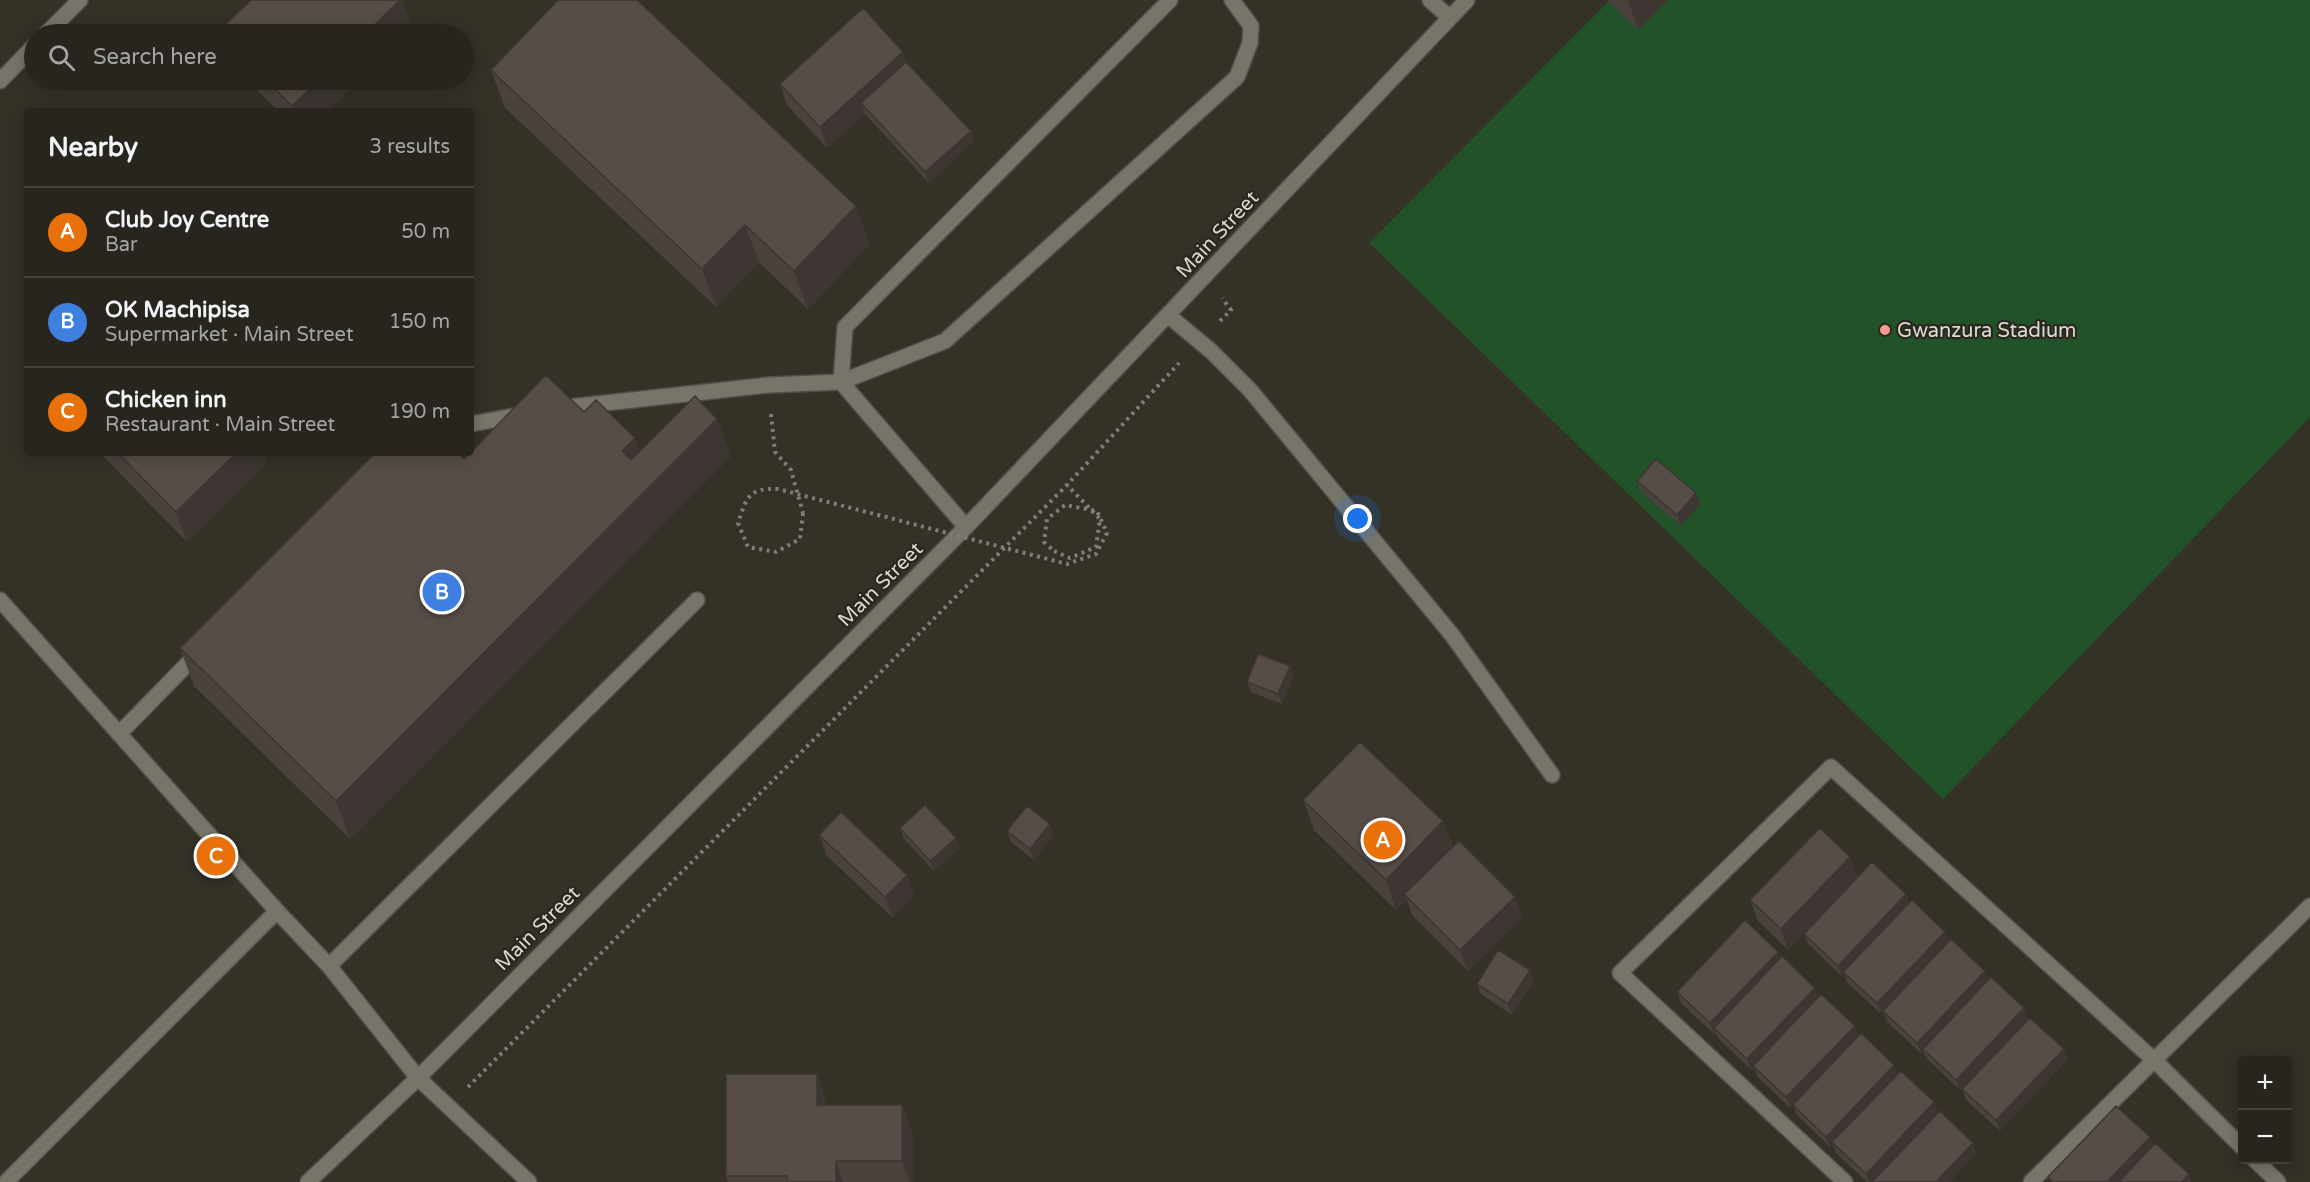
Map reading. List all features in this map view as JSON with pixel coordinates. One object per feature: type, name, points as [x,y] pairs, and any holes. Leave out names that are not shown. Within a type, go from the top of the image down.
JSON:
[{"type":"street","points":[[56,24],[80,0]]},
{"type":"street","points":[[966,527],[841,382],[845,327],[1170,0]]},
{"type":"street","points":[[474,423],[554,409],[769,385],[841,382],[945,341],[1237,77],[1250,43],[1251,26],[1232,0]]},
{"type":"street","points":[[1430,0],[1450,18]]},
{"type":"street","name":"Main Street","points":[[308,1182],[418,1078],[966,527],[1467,0]]},
{"type":"street","points":[[0,81],[24,56]]},
{"type":"street","points":[[1169,316],[1250,390],[1452,635],[1552,775]]},
{"type":"street","points":[[329,966],[697,600]]},
{"type":"street","points":[[2,607],[329,966],[418,1078],[525,1181]]},
{"type":"street","points":[[119,734],[209,642]]},
{"type":"street","points":[[1845,1182],[1620,973],[1832,767],[2154,1060],[2238,1143]]},
{"type":"street","points":[[2031,1182],[2310,906]]},
{"type":"street","points":[[6,1182],[277,911]]},
{"type":"street","points":[[2259,1164],[2278,1182]]},
{"type":"path","points":[[448,1107],[1067,485],[1199,341],[1231,310],[1206,276]]},
{"type":"path","points":[[769,385],[775,452],[790,470],[803,513],[800,539],[776,552],[748,547],[738,523],[747,498],[760,489],[778,489],[1067,564],[1096,554],[1107,533],[1097,511],[1065,505],[1047,519],[1044,542],[1054,551],[1070,558],[1096,547],[1100,519],[1067,485]]},
{"type":"green space","name":"Gwanzura Stadium","points":[[1607,0],[2310,0],[2310,417],[1943,799],[1369,243],[1608,2]]},
{"type":"building","points":[[251,0],[400,0],[375,24],[226,24]]},
{"type":"building","points":[[558,0],[637,0],[856,206],[794,271],[745,225],[702,269],[491,70]]},
{"type":"building","points":[[863,8],[903,52],[820,127],[780,84]]},
{"type":"building","points":[[906,62],[971,131],[925,172],[861,103]]},
{"type":"building","points":[[276,90],[309,90],[292,106]]},
{"type":"building","points":[[546,375],[584,412],[596,400],[635,438],[622,451],[631,460],[695,396],[717,419],[336,801],[180,648],[372,456],[460,456],[464,459],[467,456],[474,456],[474,449]]},
{"type":"building","points":[[121,456],[233,456],[176,512]]},
{"type":"building","points":[[1656,459],[1696,493],[1677,515],[1637,481]]},
{"type":"building","points":[[1258,654],[1290,666],[1278,694],[1247,682]]},
{"type":"building","points":[[1360,742],[1443,821],[1386,880],[1303,800]]},
{"type":"building","points":[[925,805],[956,838],[930,861],[900,828]]},
{"type":"building","points":[[1027,806],[1050,824],[1030,849],[1007,831]]},
{"type":"building","points":[[841,812],[907,875],[885,897],[819,835]]},
{"type":"building","points":[[1820,828],[1850,857],[1781,929],[1750,900]]},
{"type":"building","points":[[1459,841],[1515,897],[1460,950],[1404,894]]},
{"type":"building","points":[[1872,862],[1906,894],[1838,966],[1804,934]]},
{"type":"building","points":[[1912,900],[1945,932],[1877,1003],[1843,972]]},
{"type":"building","points":[[1745,920],[1778,952],[1710,1023],[1677,992]]},
{"type":"building","points":[[1951,939],[1985,971],[1917,1043],[1883,1011]]},
{"type":"building","points":[[1498,950],[1530,970],[1508,1004],[1477,984]]},
{"type":"building","points":[[1782,956],[1815,988],[1747,1059],[1714,1028]]},
{"type":"building","points":[[1991,977],[2024,1008],[1956,1080],[1923,1049]]},
{"type":"building","points":[[1821,994],[1855,1026],[1786,1097],[1753,1066]]},
{"type":"building","points":[[2030,1018],[2064,1049],[1996,1120],[1962,1089]]},
{"type":"building","points":[[1861,1033],[1894,1065],[1826,1137],[1793,1105]]},
{"type":"building","points":[[1901,1071],[1934,1102],[1866,1174],[1832,1142]]},
{"type":"building","points":[[726,1074],[817,1074],[817,1105],[902,1105],[902,1161],[836,1161],[836,1182],[787,1182],[787,1176],[726,1176]]},
{"type":"building","points":[[2116,1106],[2150,1137],[2107,1182],[2053,1182],[2048,1177]]},
{"type":"building","points":[[1940,1111],[1973,1143],[1936,1182],[1872,1182]]},
{"type":"building","points":[[2155,1143],[2189,1174],[2182,1182],[2119,1182]]},
{"type":"place","name":"Gwanzura Stadium","points":[[1885,330]]},
{"type":"place","name":"OK Machipisa","points":[[442,592]]},
{"type":"place","name":"Club Joy Centre","points":[[1383,840]]},
{"type":"place","name":"Chicken inn","points":[[216,856]]}]
